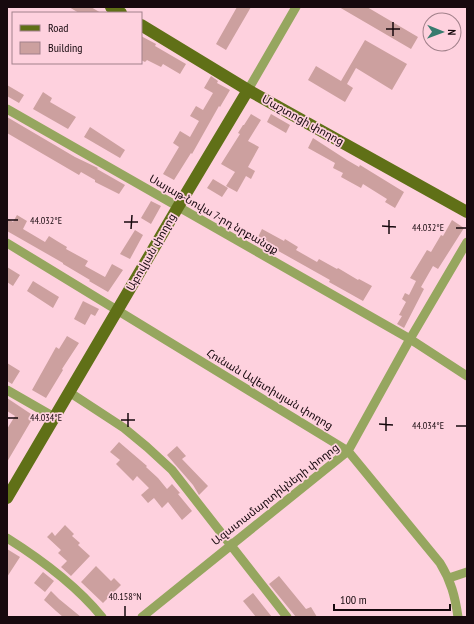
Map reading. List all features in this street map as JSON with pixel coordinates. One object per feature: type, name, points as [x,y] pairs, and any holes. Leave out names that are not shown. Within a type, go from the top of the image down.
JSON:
[{"type":"main road","name":"Մաշտոցի փողոց","points":[[142,26],[248,90],[467,212]]},
{"type":"main road","name":"Աբովյան փողոց","points":[[7,498],[248,90]]},
{"type":"street","name":"Աբովյան փողոց","points":[[248,90],[296,7]]},
{"type":"street","name":"Սայաթ-Նովա 7-րդ նրբանցք","points":[[7,109],[410,339],[467,376]]},
{"type":"street","name":"Ազատամարտիկների փողոց","points":[[142,617],[348,451],[410,339],[467,242]]},
{"type":"street","name":"Հունան Ավետիսյան փողոց","points":[[7,243],[348,451],[440,563],[449,578],[458,617]]},
{"type":"street","points":[[7,390],[54,417]]},
{"type":"street","points":[[69,392],[124,428],[172,470],[287,617]]},
{"type":"street","points":[[7,538],[60,575],[92,605],[102,617]]},
{"type":"street","points":[[449,578],[467,572]]},
{"type":"building","points":[[69,7],[91,7],[99,12],[77,12]]},
{"type":"building","points":[[237,7],[251,7],[226,50],[216,44]]},
{"type":"building","points":[[339,7],[367,7],[418,37],[411,49]]},
{"type":"building","points":[[142,37],[186,64],[180,74],[163,64],[161,67],[147,60],[145,62],[142,60]]},
{"type":"building","points":[[365,40],[407,64],[392,90],[356,68],[347,84],[353,88],[345,102],[308,80],[316,66],[341,81]]},
{"type":"building","points":[[211,76],[218,81],[217,83],[230,90],[220,107],[219,106],[192,154],[191,153],[174,180],[163,174],[179,147],[173,143],[180,131],[190,137],[199,121],[190,116],[196,106],[203,110],[213,93],[204,88]]},
{"type":"building","points":[[7,85],[24,95],[19,103],[7,96]]},
{"type":"building","points":[[43,92],[52,98],[50,102],[76,117],[68,129],[33,109]]},
{"type":"building","points":[[251,114],[261,120],[248,141],[259,147],[248,167],[255,171],[251,179],[246,176],[237,192],[226,186],[235,172],[221,164],[240,134],[238,133]]},
{"type":"building","points":[[271,114],[290,125],[286,133],[267,122]]},
{"type":"building","points":[[7,117],[75,157],[98,168],[97,169],[125,185],[119,194],[95,182],[95,180],[81,172],[79,175],[7,133]]},
{"type":"building","points":[[90,127],[125,150],[120,158],[84,137]]},
{"type":"building","points":[[313,138],[347,160],[359,167],[360,165],[404,192],[395,208],[385,202],[387,199],[363,184],[361,188],[341,177],[343,173],[333,168],[335,163],[308,148]]},
{"type":"building","points":[[213,179],[228,188],[222,197],[207,188]]},
{"type":"building","points":[[151,201],[161,206],[151,224],[141,218]]},
{"type":"building","points":[[17,215],[27,221],[23,229],[45,242],[49,236],[67,247],[66,249],[88,261],[85,266],[105,277],[112,264],[123,270],[108,292],[63,263],[7,231],[7,218],[13,222]]},
{"type":"building","points":[[452,220],[464,228],[438,269],[433,266],[421,287],[424,289],[404,328],[397,324],[402,316],[399,315],[406,302],[402,299],[405,293],[409,295],[416,281],[410,278],[427,250],[431,252],[441,235],[443,236]]},
{"type":"building","points":[[262,229],[284,241],[285,239],[298,247],[296,250],[317,262],[319,259],[372,286],[363,301],[329,282],[330,280],[257,239]]},
{"type":"building","points":[[135,230],[143,235],[130,259],[120,254]]},
{"type":"building","points":[[7,267],[20,275],[13,286],[7,282]]},
{"type":"building","points":[[33,281],[59,297],[53,308],[27,291]]},
{"type":"building","points":[[83,301],[99,309],[95,316],[91,314],[85,325],[74,319]]},
{"type":"building","points":[[67,336],[79,343],[62,369],[63,370],[46,398],[32,390],[56,347],[59,349]]},
{"type":"building","points":[[7,363],[20,371],[12,384],[7,381]]},
{"type":"building","points":[[7,398],[34,416],[7,462],[7,429],[15,416],[7,411]]},
{"type":"building","points":[[119,442],[147,466],[146,467],[167,489],[172,484],[192,511],[182,520],[168,502],[162,508],[154,498],[148,503],[141,495],[149,488],[137,476],[133,481],[116,464],[120,460],[110,452]]},
{"type":"building","points":[[177,446],[186,456],[182,459],[208,486],[199,495],[193,485],[167,455]]},
{"type":"building","points":[[65,525],[74,534],[72,536],[80,543],[78,545],[90,556],[71,576],[61,567],[67,561],[58,553],[61,550],[47,537],[52,532],[55,536]]},
{"type":"building","points":[[7,549],[20,557],[7,577]]},
{"type":"building","points":[[96,566],[111,581],[114,578],[121,585],[103,603],[81,582]]},
{"type":"building","points":[[43,572],[54,581],[45,592],[34,583]]},
{"type":"building","points":[[279,576],[306,609],[311,607],[317,617],[296,617],[269,584]]},
{"type":"building","points":[[51,591],[81,617],[63,617],[56,611],[44,600]]},
{"type":"building","points":[[253,593],[272,617],[256,617],[243,601]]}]
